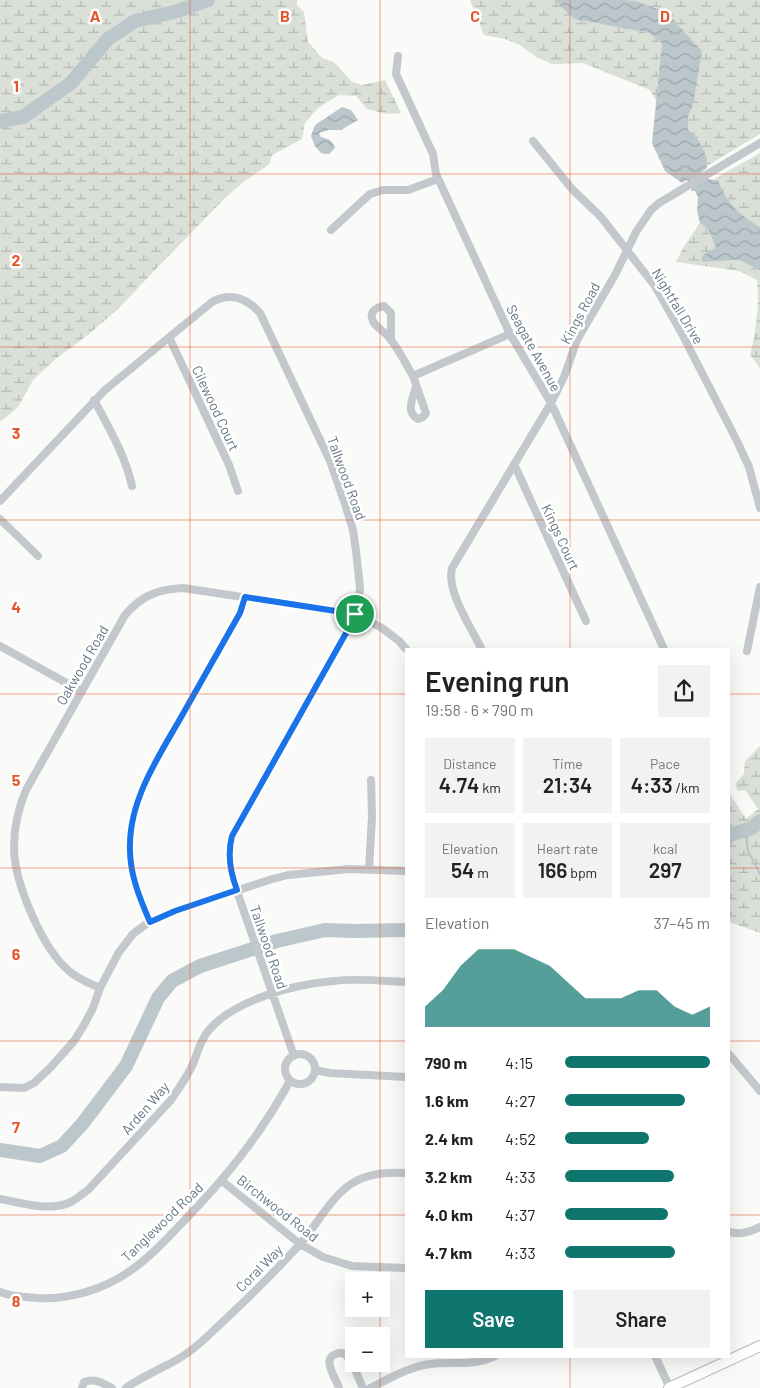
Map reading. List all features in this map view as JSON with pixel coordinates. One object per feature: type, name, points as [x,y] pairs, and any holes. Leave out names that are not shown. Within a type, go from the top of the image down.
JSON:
[{"type":"street","name":"Seagate Avenue","points":[[398,56],[396,74],[433,154],[438,179],[510,334],[551,403],[664,648]]},
{"type":"street","name":"Nightfall Drive","points":[[533,141],[572,189],[601,217],[655,286],[681,332],[749,467],[760,508]]},
{"type":"street","name":"Kings Road","points":[[481,648],[453,591],[450,577],[452,568],[551,403],[564,378],[577,340],[636,232],[651,210],[659,203],[760,143]]},
{"type":"street","points":[[332,230],[370,194],[383,190],[408,190],[438,179]]},
{"type":"street","name":"Tallwood Road","points":[[0,501],[94,400],[204,308],[220,298],[230,296],[242,299],[260,313],[330,461],[346,504],[353,530],[360,588],[358,603],[350,626],[232,836],[229,847],[229,861],[237,890],[294,1056]]},
{"type":"street","points":[[413,376],[510,334]]},
{"type":"street","name":"Cilewood Court","points":[[169,337],[229,465],[238,491]]},
{"type":"street","points":[[391,340],[413,376],[416,387]]},
{"type":"street","points":[[94,400],[128,468],[132,486]]},
{"type":"street","name":"Kings Court","points":[[514,464],[586,621]]},
{"type":"street","points":[[0,519],[38,556]]},
{"type":"street","points":[[747,651],[760,587]]},
{"type":"street","name":"Oakwood Road","points":[[100,988],[84,981],[71,972],[53,954],[42,934],[21,885],[15,865],[16,815],[26,790],[125,615],[141,599],[153,592],[183,588],[355,614],[382,628],[405,648]]},
{"type":"street","points":[[150,922],[139,896],[130,862],[130,831],[152,768],[240,613],[245,597]]},
{"type":"street","points":[[0,646],[81,691]]},
{"type":"street","points":[[369,869],[372,816],[371,780]]},
{"type":"street","points":[[0,1087],[24,1088],[42,1076],[74,1040],[84,1025],[93,1008],[100,988],[124,945],[133,934],[150,922],[175,911],[237,890],[300,873],[330,870],[405,870]]},
{"type":"street","name":"Arden Way","points":[[0,1199],[46,1207],[71,1202],[88,1190],[171,1100],[183,1084],[201,1042],[213,1025],[235,1009],[272,994],[333,981],[405,982]]},
{"type":"street","points":[[304,1055],[309,1057],[315,1070],[308,1082],[299,1084],[290,1081],[285,1068],[286,1063],[294,1056],[304,1055]]},
{"type":"street","points":[[730,1055],[760,1091]]},
{"type":"street","points":[[315,1070],[330,1073],[405,1077]]},
{"type":"street","name":"Tanglewood Road","points":[[1,1295],[61,1297],[103,1285],[126,1274],[150,1255],[222,1181],[253,1141],[290,1081]]},
{"type":"street","name":"Coral Way","points":[[126,1388],[136,1380],[167,1366],[213,1332],[300,1244],[335,1199],[350,1184],[359,1179],[382,1173],[405,1174]]},
{"type":"street","name":"Birchwood Road","points":[[222,1181],[300,1244],[323,1257],[345,1264],[405,1268]]},
{"type":"street","points":[[730,1232],[748,1233],[760,1227]]},
{"type":"street","points":[[656,1358],[670,1388],[760,1346]]},
{"type":"street","points":[[340,1388],[329,1365],[329,1359],[339,1353],[345,1354],[349,1359],[363,1388]]},
{"type":"street","points":[[370,1388],[416,1367],[429,1364],[476,1363],[490,1358]]},
{"type":"street","points":[[82,1388],[84,1382],[96,1380],[112,1388]]},
{"type":"green space","points":[[0,0],[297,0],[297,5],[304,12],[308,42],[322,58],[334,62],[352,82],[362,85],[385,80],[401,113],[387,114],[367,109],[356,96],[339,95],[318,108],[305,123],[302,139],[272,155],[267,166],[227,196],[118,309],[88,335],[58,357],[33,380],[18,407],[0,422]]},
{"type":"green space","points":[[470,0],[554,0],[574,19],[649,33],[662,43],[657,102],[650,90],[583,63],[552,64],[538,58],[518,44],[505,39],[484,35]]},
{"type":"green space","points":[[626,0],[760,0],[760,134],[707,166],[702,146],[688,131],[688,117],[693,105],[666,12],[636,1]]},
{"type":"green space","points":[[760,153],[760,227],[734,208],[718,180],[714,179]]},
{"type":"green space","points":[[700,223],[708,229],[716,248],[703,256],[703,262],[739,260],[760,270],[760,368],[750,355],[757,318],[757,280],[739,271],[676,262]]},
{"type":"green space","points":[[760,746],[760,933],[730,922],[730,794],[746,819],[758,809],[745,790],[738,791],[735,784],[744,774],[745,761]]},
{"type":"water","points":[[554,0],[636,1],[666,12],[702,51],[693,105],[688,117],[688,130],[700,142],[706,157],[707,168],[702,174],[705,179],[718,180],[734,208],[760,227],[760,270],[739,260],[703,262],[701,259],[703,255],[716,248],[708,229],[700,223],[697,211],[698,197],[695,191],[691,191],[692,187],[687,180],[682,183],[665,171],[652,143],[662,43],[649,33],[574,19]]},
{"type":"water","points":[[342,107],[351,110],[358,120],[341,130],[329,130],[319,133],[321,137],[328,139],[335,148],[329,154],[321,153],[315,146],[311,136],[315,125]]},
{"type":"waterway","points":[[0,121],[23,117],[71,83],[108,39],[135,21],[178,11],[208,0]]},
{"type":"waterway","points":[[730,835],[752,828],[760,821]]},
{"type":"waterway","points":[[745,830],[748,851],[760,874]]},
{"type":"waterway","points":[[0,1150],[40,1156],[62,1146],[83,1123],[126,1066],[158,998],[172,981],[200,966],[277,941],[325,930],[405,930]]},
{"type":"route","points":[[245,597],[355,614],[232,836],[229,847],[229,861],[237,890],[175,911],[150,922],[139,896],[130,862],[130,831],[152,768],[240,613],[245,597]]}]
